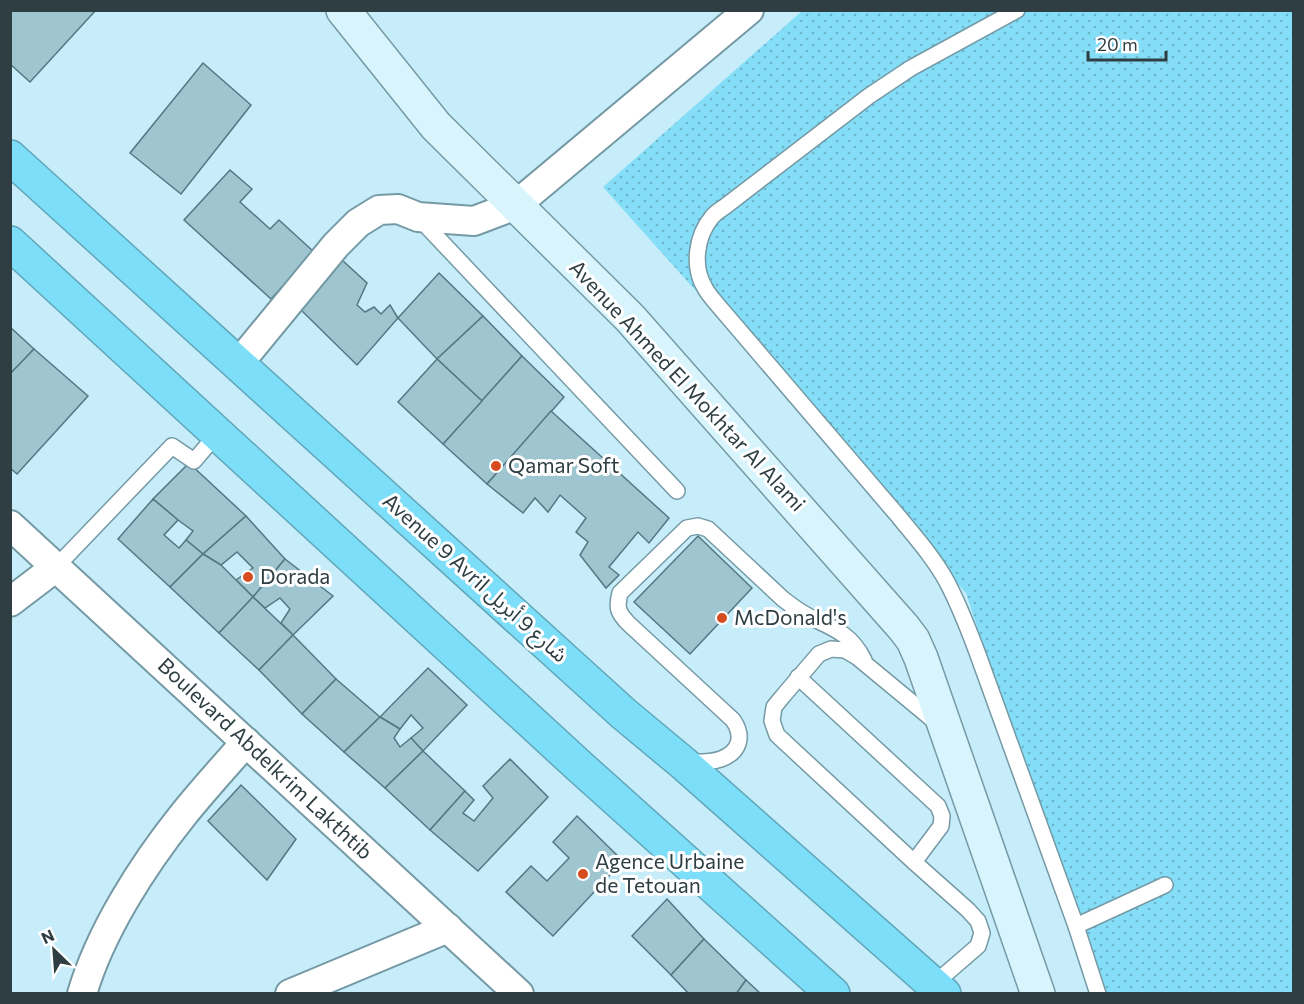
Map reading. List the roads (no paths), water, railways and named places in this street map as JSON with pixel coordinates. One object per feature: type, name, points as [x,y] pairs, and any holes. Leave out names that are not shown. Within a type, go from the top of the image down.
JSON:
[{"type":"highway","name":"Avenue 9 Avril شارع 9 أبريل","points":[[10,157],[624,714],[683,763],[939,989]]},
{"type":"highway","points":[[10,243],[578,765],[833,993]]},
{"type":"street","name":"Avenue Ahmed El Mokhtar Al Alami","points":[[343,10],[436,126],[630,318],[895,616],[913,640],[936,699],[1038,993]]},
{"type":"street","points":[[239,363],[336,245],[357,223],[380,210],[398,209],[418,217],[474,221],[516,204],[749,10]]},
{"type":"street","name":"Boulevard Abdelkrim Lakthtib","points":[[10,525],[519,993]]},
{"type":"street","points":[[10,602],[56,567]]},
{"type":"street","points":[[82,993],[104,936],[154,854],[183,814],[246,742]]},
{"type":"street","points":[[290,993],[448,928]]},
{"type":"lane","points":[[1017,10],[911,68],[877,90],[712,217],[702,233],[697,251],[698,271],[705,288],[716,303],[906,524],[925,547],[946,580],[967,624],[1098,993]]},
{"type":"lane","points":[[418,217],[677,491]]},
{"type":"lane","points":[[56,567],[172,446],[194,461],[217,434]]},
{"type":"lane","points":[[683,763],[723,759],[732,753],[738,744],[740,736],[738,727],[621,616],[617,604],[620,593],[687,528],[698,526],[708,530],[795,609],[850,638],[865,663]]},
{"type":"lane","points":[[939,989],[978,946],[982,933],[978,921],[777,735],[772,722],[774,707],[798,677],[819,654],[831,649],[845,650],[865,663],[947,732]]},
{"type":"lane","points":[[798,677],[938,806],[942,816],[941,826],[914,862]]},
{"type":"lane","points":[[1076,926],[1165,885]]},
{"type":"place","name":"Qamar Soft","points":[[496,466]]},
{"type":"place","name":"Dorada","points":[[248,577]]},
{"type":"place","name":"McDonald's","points":[[722,618]]},
{"type":"place","name":"Agence Urbaine de Tetouan","points":[[583,874]]}]
